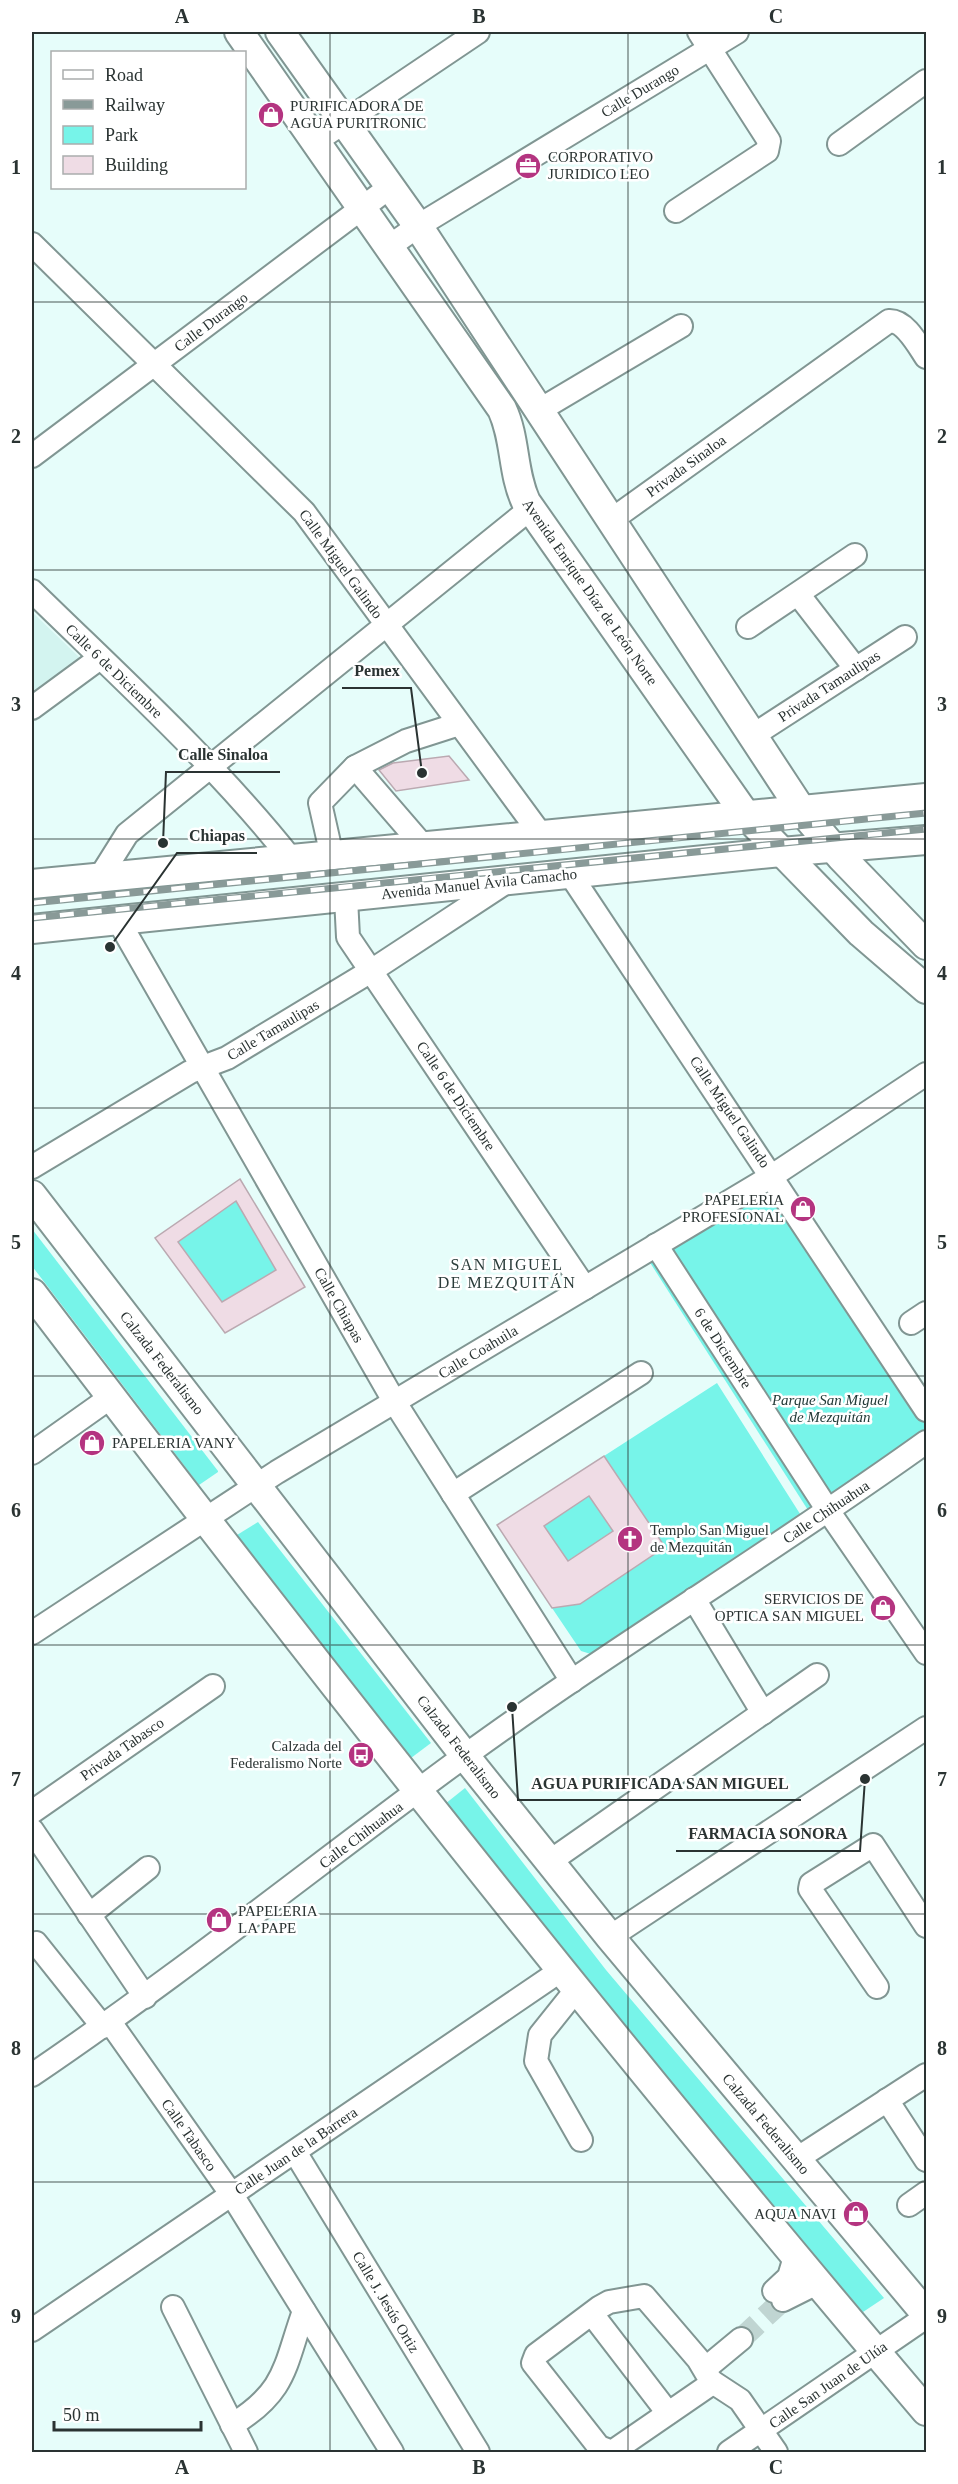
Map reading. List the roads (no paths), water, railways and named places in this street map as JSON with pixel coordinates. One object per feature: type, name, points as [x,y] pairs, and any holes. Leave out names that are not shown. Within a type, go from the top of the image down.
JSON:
[{"type":"main road","name":"Avenida Enrique Díaz de León Norte","points":[[239,32],[502,409],[508,423],[517,484],[530,509],[745,814],[861,933],[927,989]]},
{"type":"main road","points":[[280,32],[418,226],[802,811],[833,848],[927,945]]},
{"type":"main road","points":[[32,884],[292,861],[745,814],[802,811],[927,798]]},
{"type":"main road","name":"Avenida Manuel Ávila Camacho","points":[[32,929],[781,852],[927,840]]},
{"type":"main road","points":[[250,865],[258,906]]},
{"type":"main road","name":"Calzada Federalismo","points":[[32,1195],[549,1862],[927,2316]]},
{"type":"main road","points":[[32,1293],[568,1981],[795,2257],[927,2411]]},
{"type":"street","points":[[316,141],[478,32]]},
{"type":"street","name":"Calle Durango","points":[[390,246],[704,40],[737,32]]},
{"type":"street","points":[[676,211],[767,151],[769,147],[768,141],[704,40]]},
{"type":"street","points":[[839,144],[927,81]]},
{"type":"street","name":"Calle Durango","points":[[32,456],[390,188]]},
{"type":"street","name":"Calle Miguel Galindo","points":[[32,244],[304,512],[542,836]]},
{"type":"street","name":"Privada Sinaloa","points":[[610,521],[889,321],[896,320],[902,325],[925,352]]},
{"type":"street","points":[[538,411],[681,326]]},
{"type":"street","points":[[100,877],[127,834],[530,509]]},
{"type":"street","points":[[748,627],[855,555]]},
{"type":"street","name":"Calle 6 de Diciembre","points":[[32,591],[211,766],[250,808],[292,861]]},
{"type":"street","points":[[798,594],[855,669]]},
{"type":"street","name":"Privada Tamaulipas","points":[[752,736],[905,637]]},
{"type":"street","points":[[32,708],[100,658]]},
{"type":"street","points":[[332,856],[320,803],[355,767],[406,741],[459,724]]},
{"type":"street","points":[[355,767],[424,847]]},
{"type":"street","name":"Calle Miguel Galindo","points":[[570,874],[927,1410]]},
{"type":"street","name":"Calle Tamaulipas","points":[[32,1167],[190,1072],[227,1058],[371,971],[508,881]]},
{"type":"street","name":"Calle 6 de Diciembre","points":[[346,898],[348,937],[585,1288]]},
{"type":"street","name":"Calle Chiapas","points":[[118,920],[394,1401],[572,1681]]},
{"type":"street","name":"Calle Coahuila","points":[[35,1624],[394,1401],[772,1176],[926,1076]]},
{"type":"street","name":"6 de Diciembre","points":[[656,1245],[829,1512]]},
{"type":"street","points":[[453,1494],[641,1373]]},
{"type":"street","points":[[32,1453],[111,1397]]},
{"type":"street","name":"Calle Chihuahua","points":[[32,2075],[144,1997],[465,1756],[694,1599],[829,1512],[927,1442]]},
{"type":"street","points":[[829,1512],[927,1653]]},
{"type":"street","points":[[694,1599],[763,1713]]},
{"type":"street","points":[[549,1862],[817,1675]]},
{"type":"street","name":"Privada Tabasco","points":[[32,1812],[213,1686]]},
{"type":"street","points":[[610,1937],[927,1728]]},
{"type":"street","points":[[32,1830],[144,1997]]},
{"type":"street","points":[[876,1987],[809,1886],[873,1845],[927,1926]]},
{"type":"street","points":[[89,1915],[148,1868]]},
{"type":"street","name":"Calle Tabasco","points":[[36,1943],[106,2024],[232,2195],[392,2452]]},
{"type":"street","points":[[568,1981],[540,2035],[536,2061],[581,2140]]},
{"type":"street","name":"Calle Juan de la Barrera","points":[[32,2330],[295,2152],[568,1981]]},
{"type":"street","points":[[795,2160],[927,2075]]},
{"type":"street","points":[[887,2100],[927,2160]]},
{"type":"street","name":"Calle J. Jesús Ortiz","points":[[295,2152],[478,2452]]},
{"type":"street","points":[[795,2257],[789,2277],[779,2296],[817,2283]]},
{"type":"street","points":[[705,2369],[708,2386],[612,2452],[606,2451],[533,2363],[536,2355],[609,2302],[644,2296],[705,2369],[741,2400],[776,2452]]},
{"type":"street","points":[[173,2307],[246,2452]]},
{"type":"street","points":[[232,2425],[260,2406],[274,2391],[285,2370],[304,2311]]},
{"type":"street","points":[[592,2314],[668,2413]]},
{"type":"street","name":"Calle San Juan de Ulúa","points":[[729,2452],[927,2316]]},
{"type":"street","points":[[705,2369],[738,2335]]},
{"type":"tunnel","points":[[741,2339],[783,2300]]},
{"type":"railway","points":[[32,903],[926,813]]},
{"type":"railway","points":[[32,918],[926,829]]},
{"type":"place","name":"PURIFICADORA DE AGUA PURITRONIC","points":[[271,115]]},
{"type":"place","name":"CORPORATIVO JURIDICO LEO","points":[[528,166]]},
{"type":"place","name":"Pemex","points":[[422,773]]},
{"type":"place","name":"Calle Sinaloa","points":[[163,843]]},
{"type":"place","name":"Chiapas","points":[[110,947]]},
{"type":"place","name":"PAPELERIA PROFESIONAL","points":[[803,1209]]},
{"type":"place","name":"PAPELERIA VANY","points":[[92,1443]]},
{"type":"place","name":"Templo San Miguel de Mezquitán","points":[[630,1539]]},
{"type":"place","name":"SERVICIOS DE OPTICA SAN MIGUEL","points":[[883,1608]]},
{"type":"place","name":"AGUA PURIFICADA SAN MIGUEL","points":[[512,1707]]},
{"type":"place","name":"Calzada del Federalismo Norte","points":[[361,1755]]},
{"type":"place","name":"FARMACIA SONORA","points":[[865,1779]]},
{"type":"place","name":"PAPELERIA LA PAPE","points":[[219,1920]]},
{"type":"place","name":"AQUA NAVI","points":[[856,2214]]},
{"type":"district","name":"SAN MIGUEL DE MEZQUITÁN","points":[[507,1273]]},
{"type":"park label","name":"Parque San Miguel de Mezquitán","points":[[830,1408]]}]
